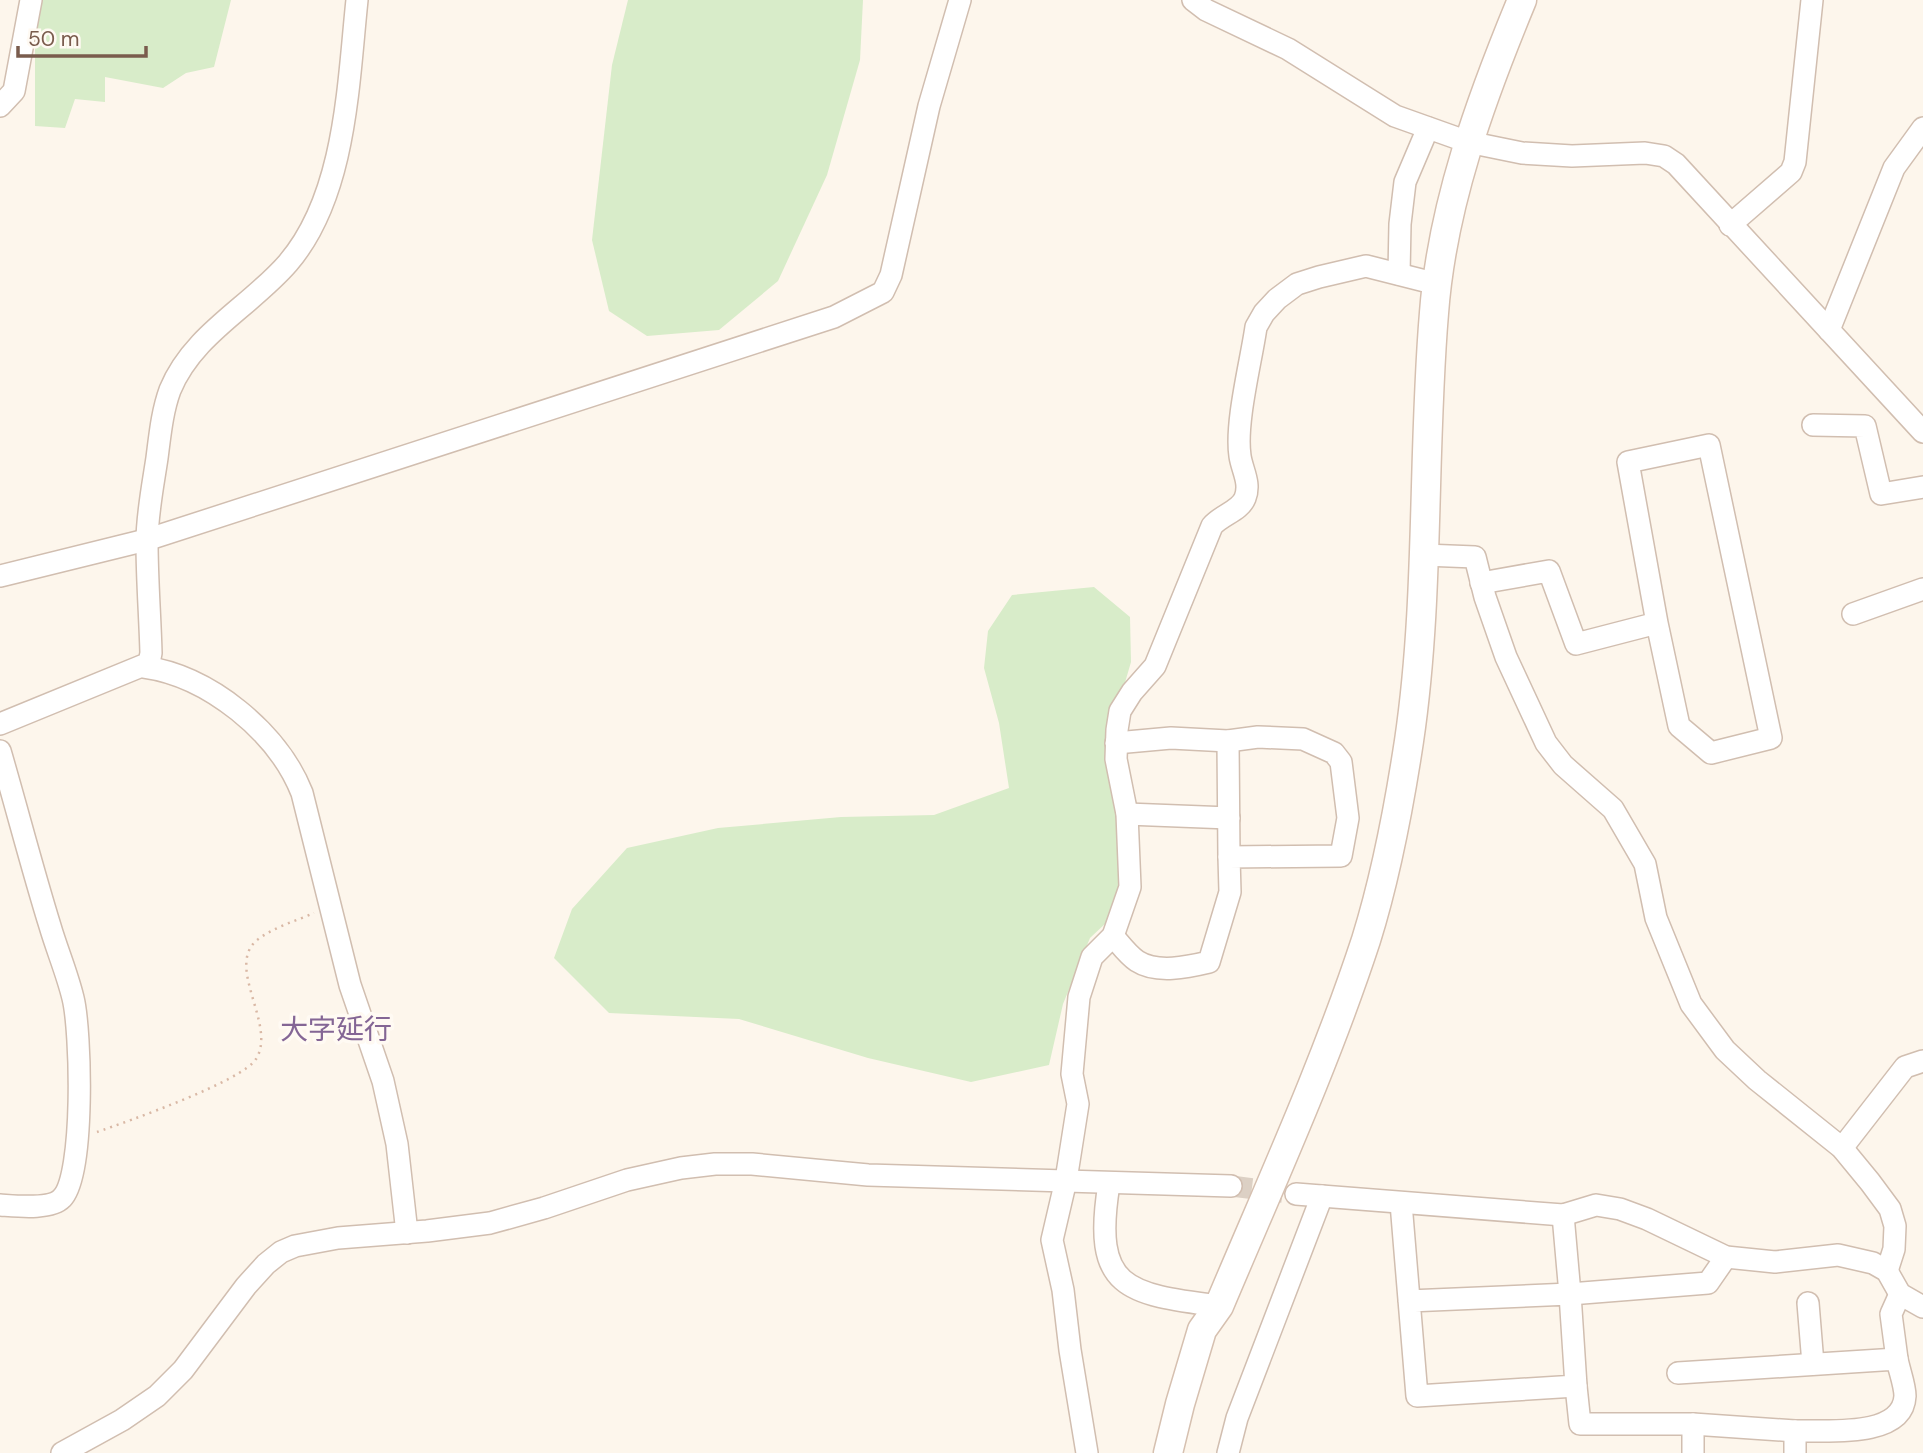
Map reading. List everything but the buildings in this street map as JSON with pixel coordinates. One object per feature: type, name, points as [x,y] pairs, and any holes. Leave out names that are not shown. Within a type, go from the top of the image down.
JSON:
[{"type":"street","points":[[0,106],[14,91],[31,0]]},
{"type":"street","points":[[0,724],[149,663],[151,653],[146,540],[164,408],[171,388],[201,342],[286,265],[317,219],[334,164],[344,118],[357,0]]},
{"type":"street","points":[[0,576],[146,540],[834,317],[883,292],[891,275],[929,106],[960,0]]},
{"type":"street","points":[[1193,0],[1206,10],[1288,49],[1395,116],[1468,142],[1522,153],[1573,156],[1645,153],[1664,156],[1676,164],[1923,432]]},
{"type":"street","points":[[1168,1453],[1202,1330],[1219,1306],[1340,1013],[1367,937],[1391,839],[1409,736],[1424,555],[1437,284],[1445,235],[1468,142],[1522,0]]},
{"type":"street","points":[[1730,225],[1791,172],[1795,162],[1812,0]]},
{"type":"street","points":[[1399,274],[1400,224],[1405,182],[1428,128]]},
{"type":"street","points":[[1829,330],[1894,169],[1923,128]]},
{"type":"street","points":[[1087,1453],[1063,1290],[1052,1240],[1066,1180],[1078,1104],[1072,1074],[1079,997],[1092,957],[1113,936],[1130,887],[1127,814],[1116,759],[1120,711],[1132,692],[1156,666],[1212,526],[1245,498],[1247,489],[1240,456],[1240,430],[1256,327],[1264,313],[1297,284],[1366,267],[1437,284]]},
{"type":"street","points":[[1813,425],[1864,426],[1881,494],[1923,487]]},
{"type":"street","points":[[1709,445],[1771,738],[1711,753],[1679,726],[1657,623],[1628,462],[1709,445]]},
{"type":"street","points":[[1424,555],[1475,557],[1506,657],[1546,743],[1563,765],[1613,809],[1645,864],[1656,918],[1691,1004],[1726,1049],[1749,1072],[1842,1147],[1890,1209],[1895,1226],[1894,1249],[1887,1271]]},
{"type":"street","points":[[1482,583],[1549,571],[1576,644],[1657,623]]},
{"type":"street","points":[[1853,614],[1884,595],[1923,589]]},
{"type":"street","points":[[144,667],[160,669],[218,696],[246,716],[280,751],[295,775],[302,793],[350,985],[383,1081],[397,1144],[407,1233]]},
{"type":"street","points":[[1116,743],[1171,738],[1228,741],[1258,737],[1303,739],[1334,753],[1341,762],[1348,818],[1341,856],[1229,857]]},
{"type":"street","points":[[1113,936],[1138,962],[1157,967],[1181,968],[1209,962],[1230,892],[1228,741]]},
{"type":"street","points":[[0,751],[73,999],[79,1105],[72,1174],[65,1195],[60,1200],[31,1206],[0,1205]]},
{"type":"street","points":[[1127,814],[1229,818]]},
{"type":"street","points":[[1842,1147],[1905,1067],[1923,1061]]},
{"type":"street","points":[[62,1453],[122,1420],[156,1396],[183,1370],[246,1286],[281,1252],[295,1246],[338,1238],[490,1223],[627,1180],[681,1168],[715,1164],[752,1164],[868,1175],[1231,1186]]},
{"type":"street","points":[[1109,1184],[1103,1237],[1107,1257],[1117,1274],[1134,1289],[1161,1299],[1219,1306]]},
{"type":"street","points":[[1296,1194],[1563,1215],[1596,1205],[1620,1209],[1726,1257],[1775,1262],[1838,1255],[1873,1263],[1887,1271],[1900,1294],[1923,1307]]},
{"type":"street","points":[[1228,1453],[1237,1418],[1322,1196]]},
{"type":"street","points":[[1401,1203],[1417,1396],[1576,1386]]},
{"type":"street","points":[[1563,1215],[1580,1424],[1693,1424],[1795,1431],[1875,1429],[1898,1415],[1905,1397],[1891,1314],[1900,1294]]},
{"type":"street","points":[[1409,1301],[1570,1294],[1708,1283],[1726,1257]]},
{"type":"street","points":[[1808,1303],[1813,1364]]},
{"type":"street","points":[[1184,1453],[1190,1422],[1215,1343],[1219,1306]]},
{"type":"street","points":[[1678,1373],[1897,1359]]},
{"type":"street","points":[[1693,1424],[1693,1453]]},
{"type":"street","points":[[1795,1431],[1795,1453]]},
{"type":"path","points":[[77,1139],[214,1086],[241,1073],[255,1061],[259,1053],[261,1032],[246,964],[249,949],[258,940],[329,906]]},
{"type":"green space","points":[[40,0],[231,0],[214,67],[186,73],[163,88],[105,77],[105,102],[75,99],[65,128],[35,126],[35,33]]},
{"type":"green space","points":[[628,0],[863,0],[860,60],[827,175],[778,281],[719,330],[647,336],[609,311],[592,240],[612,65]]},
{"type":"green space","points":[[1094,587],[1130,617],[1131,662],[1110,734],[1123,900],[1107,922],[1090,938],[1063,1004],[1049,1065],[971,1082],[868,1058],[739,1019],[609,1013],[554,958],[572,909],[627,848],[718,828],[841,817],[934,815],[1009,788],[999,723],[984,668],[988,631],[1012,595]]},
{"type":"tunnel","points":[[1231,1186],[1296,1194]]},
{"type":"district","name":"大字延行","points":[[336,1029]]}]
